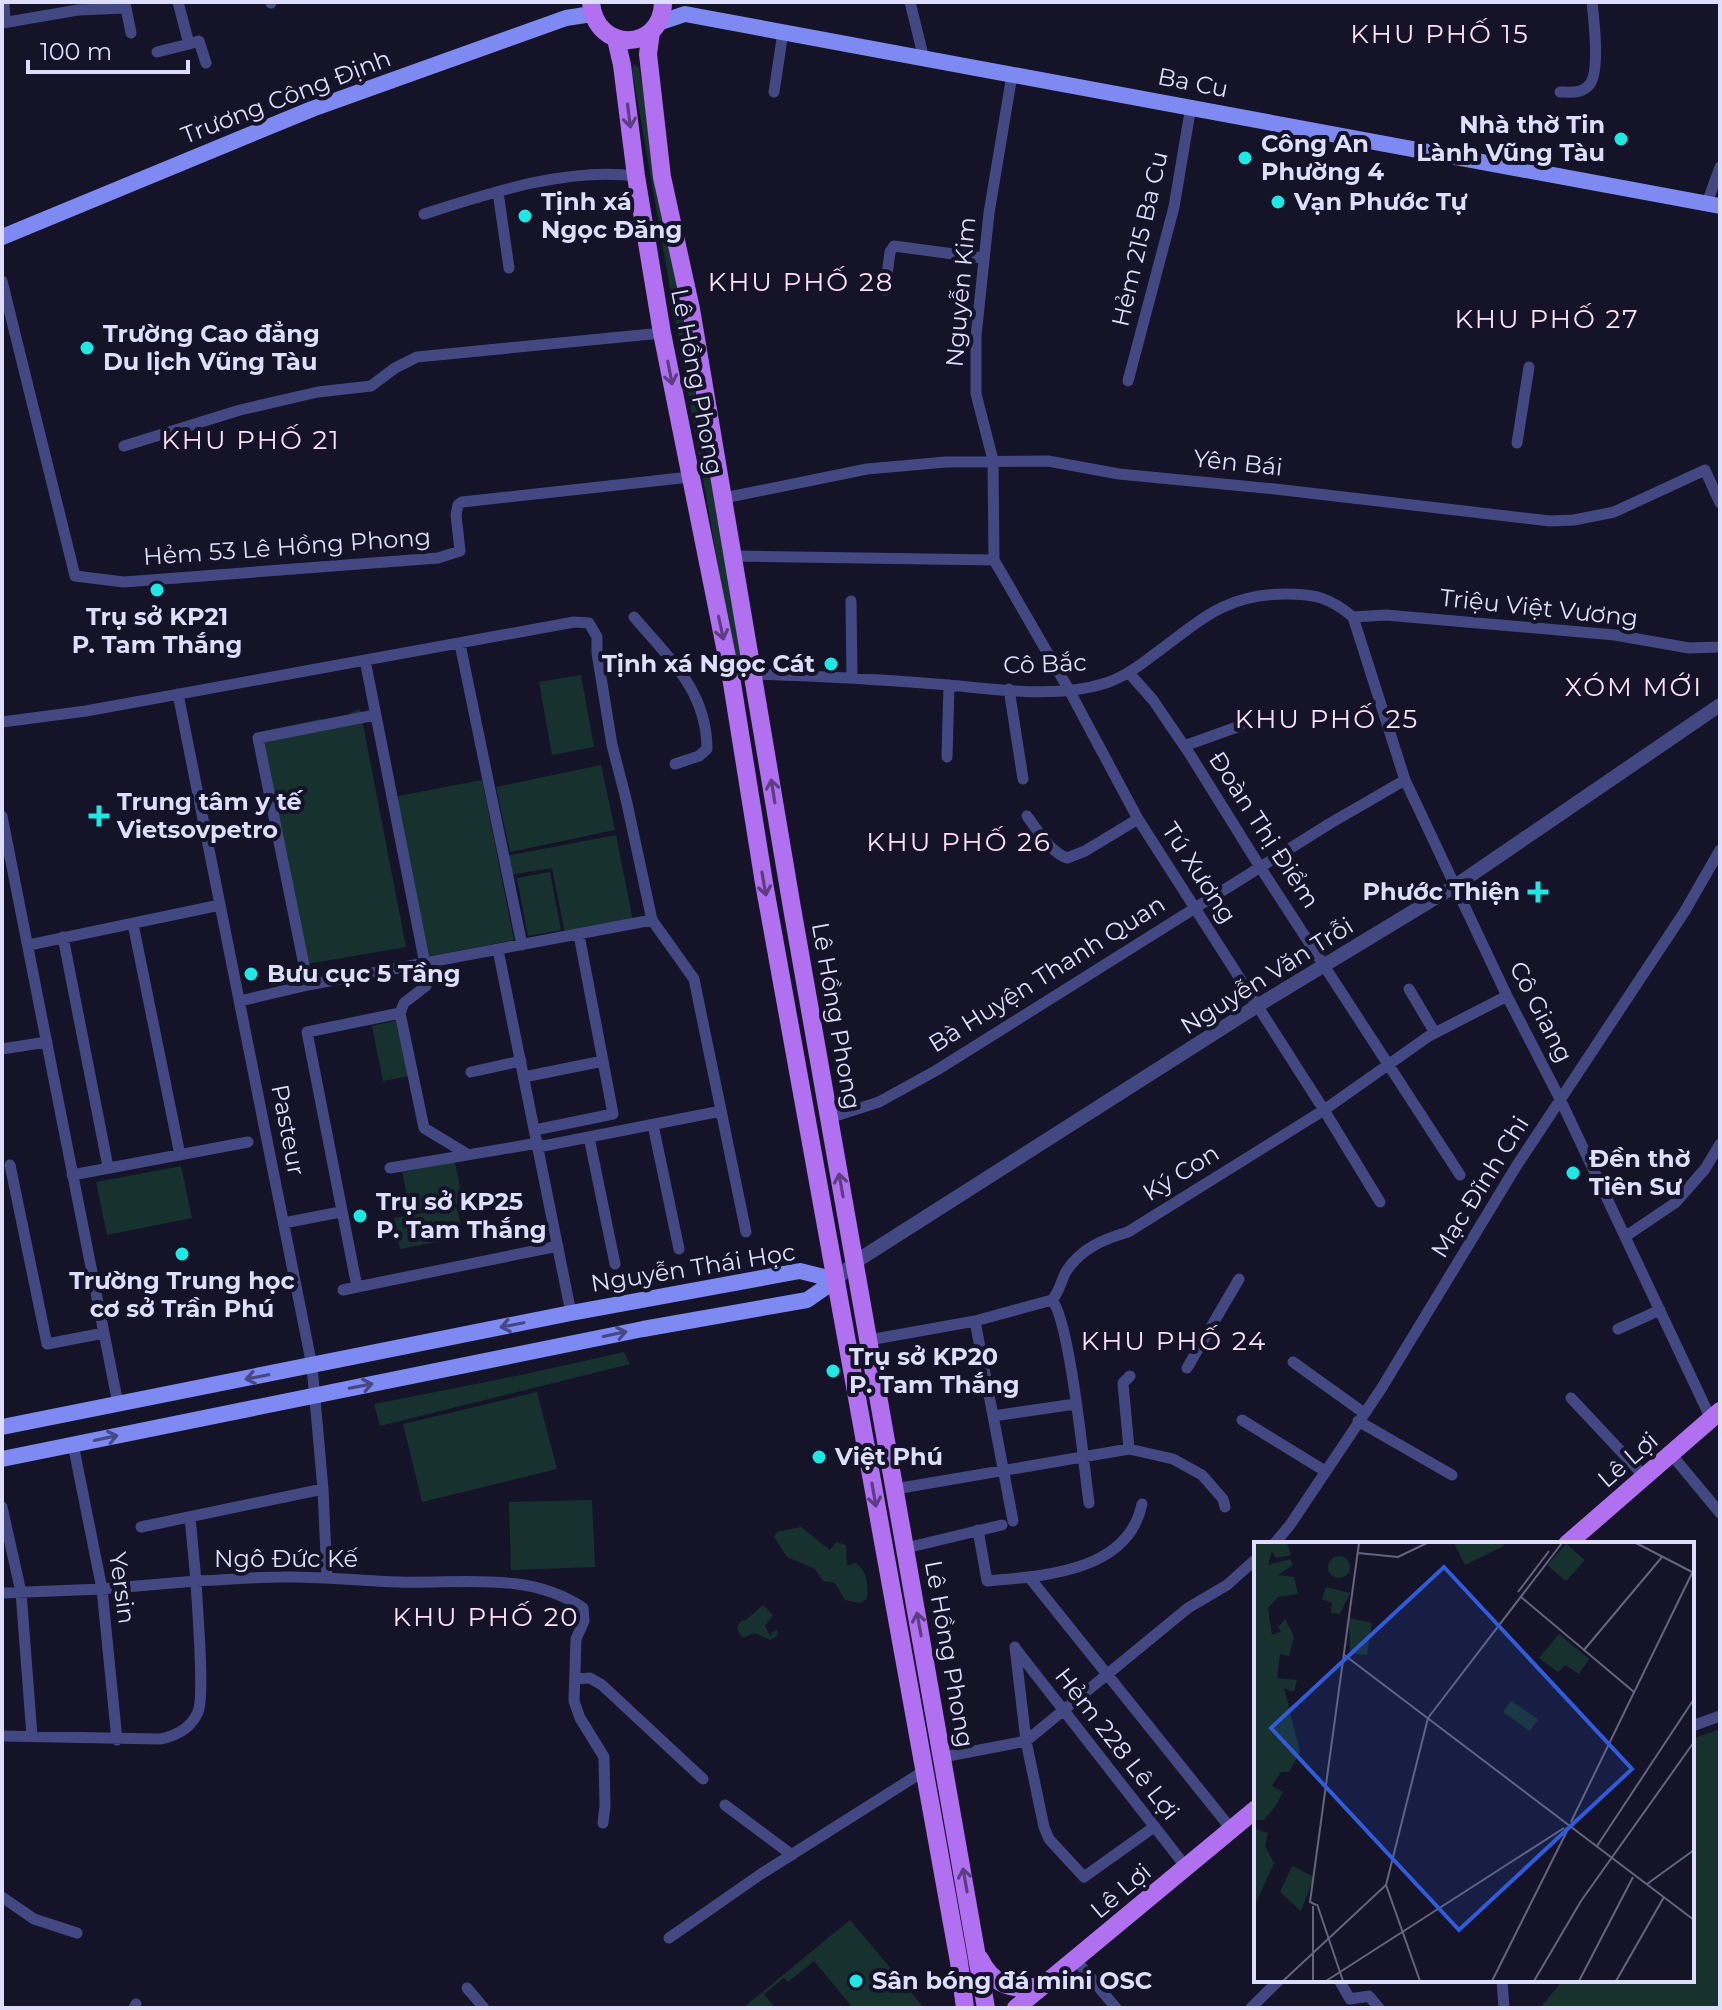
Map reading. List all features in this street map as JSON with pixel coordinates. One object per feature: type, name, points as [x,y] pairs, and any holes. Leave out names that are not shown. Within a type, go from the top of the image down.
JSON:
[{"type":"main road","name":"Lê Hồng Phong","points":[[663,2],[648,54],[662,177],[691,309],[829,1118],[986,2008]]},
{"type":"main road","points":[[591,8],[597,25],[616,39],[640,39],[654,28]]},
{"type":"main road","name":"Trương Công Định","points":[[2,237],[312,109],[591,8]]},
{"type":"main road","name":"Ba Cu","points":[[654,28],[685,14],[1713,204]]},
{"type":"main road","name":"Lê Hồng Phong","points":[[616,39],[662,333],[731,677],[764,883],[965,2008]]},
{"type":"main road","points":[[731,677],[755,674]]},
{"type":"main road","name":"Nguyễn Thái Học","points":[[2,1427],[571,1313],[800,1271],[836,1280]]},
{"type":"main road","name":"Nguyễn Thái Học","points":[[2,1459],[577,1342],[807,1300],[836,1280]]},
{"type":"main road","points":[[842,1313],[863,1309]]},
{"type":"main road","points":[[571,1313],[577,1342]]},
{"type":"main road","name":"Lê Lợi","points":[[1569,1542],[1716,1415]]},
{"type":"main road","points":[[883,1541],[905,1542]]},
{"type":"main road","points":[[923,1766],[943,1757]]},
{"type":"main road","name":"Lê Lợi","points":[[1016,2008],[1254,1811]]},
{"type":"main road","points":[[978,1957],[992,1977],[1012,1987],[1029,1988],[1052,1979]]},
{"type":"main road","points":[[962,1985],[982,1984]]},
{"type":"street","points":[[4,2],[3,23],[125,5],[131,33]]},
{"type":"street","points":[[178,2],[189,44]]},
{"type":"street","points":[[910,2],[924,59]]},
{"type":"street","points":[[1560,92],[1578,93],[1590,84],[1595,69],[1592,2]]},
{"type":"street","points":[[774,92],[783,32]]},
{"type":"street","points":[[157,52],[199,41],[206,63]]},
{"type":"street","name":"Nguyễn Kim","points":[[994,560],[993,460],[976,394],[976,336],[983,258],[1012,75]]},
{"type":"street","name":"Hẻm 215 Ba Cu","points":[[1128,381],[1174,207],[1191,106]]},
{"type":"street","points":[[1713,204],[1720,167]]},
{"type":"street","points":[[424,214],[538,181],[612,173],[636,176]]},
{"type":"street","points":[[498,192],[509,268]]},
{"type":"street","points":[[885,290],[890,252],[894,246],[983,258]]},
{"type":"street","name":"Hẻm 53 Lê Hồng Phong","points":[[2,281],[75,576],[124,582],[438,558],[460,551],[456,515],[462,502],[690,477]]},
{"type":"street","points":[[124,446],[240,410],[318,392],[371,386],[395,368],[417,357],[662,333]]},
{"type":"street","points":[[1517,443],[1529,367]]},
{"type":"street","name":"Yên Bái","points":[[724,498],[867,469],[993,460],[1048,461],[1119,474],[1550,521],[1614,512],[1705,470],[1720,503]]},
{"type":"street","points":[[734,556],[994,560]]},
{"type":"street","name":"Tú Xương","points":[[994,560],[1138,819],[1380,1202]]},
{"type":"street","name":"Cô Bắc","points":[[755,674],[1069,690],[1105,683],[1129,673],[1214,612],[1230,602],[1251,596],[1321,596],[1353,617]]},
{"type":"street","points":[[851,601],[852,678]]},
{"type":"street","name":"Triệu Việt Vương","points":[[1353,617],[1386,615],[1615,635],[1689,648],[1720,647]]},
{"type":"street","points":[[634,617],[688,681],[698,700],[707,749],[699,756],[675,764]]},
{"type":"street","name":"Cô Giang","points":[[1353,617],[1405,780],[1660,1310],[1716,1415]]},
{"type":"street","points":[[2,722],[86,711],[581,620],[593,628],[597,637],[612,745],[652,920],[694,979],[746,1232]]},
{"type":"street","points":[[460,644],[522,945]]},
{"type":"street","points":[[365,660],[425,964],[426,986],[404,1003],[400,1013],[424,1128],[467,1154]]},
{"type":"street","name":"Đoàn Thị Điểm","points":[[1129,673],[1153,700],[1184,746],[1460,1175]]},
{"type":"street","points":[[947,757],[949,685]]},
{"type":"street","points":[[1009,689],[1023,779]]},
{"type":"street","name":"Pasteur","points":[[178,694],[312,1366],[327,1578]]},
{"type":"street","name":"Nguyễn Văn Trỗi","points":[[836,1280],[855,1262],[1257,1006],[1455,886],[1720,705]]},
{"type":"street","points":[[308,985],[258,738],[375,715]]},
{"type":"street","points":[[1184,746],[1240,726]]},
{"type":"street","name":"Bà Huyện Thanh Quan","points":[[829,1118],[879,1102],[937,1070],[1195,907],[1405,780]]},
{"type":"street","points":[[2,816],[118,1404]]},
{"type":"street","points":[[1027,816],[1050,846],[1067,858],[1085,851],[1138,819]]},
{"type":"street","name":"Mạc Đĩnh Chi","points":[[1276,1542],[1361,1417],[1517,1165],[1685,911],[1720,850]]},
{"type":"street","points":[[29,945],[220,905]]},
{"type":"street","points":[[240,1001],[308,985],[652,920]]},
{"type":"street","points":[[133,924],[180,1155]]},
{"type":"street","points":[[535,1130],[613,1114],[579,935]]},
{"type":"street","points":[[63,937],[108,1167]]},
{"type":"street","points":[[498,950],[571,1313]]},
{"type":"street","points":[[1409,989],[1435,1033]]},
{"type":"street","name":"Ký Con","points":[[1052,1300],[1068,1268],[1092,1246],[1128,1232],[1324,1110],[1435,1033],[1507,996]]},
{"type":"street","points":[[357,1287],[307,1032],[400,1013]]},
{"type":"street","points":[[2,1049],[47,1042]]},
{"type":"street","points":[[471,1072],[521,1061]]},
{"type":"street","points":[[524,1077],[603,1061]]},
{"type":"street","points":[[390,1168],[589,1137],[721,1111]]},
{"type":"street","points":[[653,1125],[679,1249]]},
{"type":"street","points":[[589,1137],[615,1264]]},
{"type":"street","points":[[72,1175],[248,1142]]},
{"type":"street","points":[[1626,1236],[1675,1203],[1705,1169],[1720,1144]]},
{"type":"street","points":[[10,1165],[47,1344],[104,1333]]},
{"type":"street","points":[[284,1223],[340,1212]]},
{"type":"street","points":[[343,1290],[558,1246]]},
{"type":"street","points":[[1187,1368],[1239,1279]]},
{"type":"street","points":[[869,1340],[975,1321],[1052,1300],[1059,1308],[1089,1503]]},
{"type":"street","points":[[1618,1329],[1660,1310]]},
{"type":"street","points":[[905,1542],[1008,1523],[1003,1470],[975,1321]]},
{"type":"street","points":[[1293,1362],[1361,1417],[1452,1475]]},
{"type":"street","points":[[1129,1449],[1123,1383],[1130,1376]]},
{"type":"street","points":[[1571,1398],[1645,1477]]},
{"type":"street","points":[[993,1416],[1075,1404]]},
{"type":"street","points":[[1242,1420],[1325,1471]]},
{"type":"street","name":"Yersin","points":[[73,1444],[102,1589],[117,1740]]},
{"type":"street","points":[[895,1489],[1129,1449],[1173,1459],[1202,1475],[1223,1499],[1225,1507]]},
{"type":"street","points":[[1671,1454],[1720,1513]]},
{"type":"street","points":[[141,1527],[323,1489]]},
{"type":"street","points":[[978,1530],[987,1581],[1029,1577],[1090,1563],[1114,1550],[1135,1530],[1142,1504]]},
{"type":"street","points":[[2,1507],[21,1592],[32,1736]]},
{"type":"street","points":[[2,1593],[196,1581],[190,1517]]},
{"type":"street","points":[[943,1757],[1026,1741],[1188,1608],[1227,1585],[1254,1561]]},
{"type":"street","name":"Ngô Đức Kế","points":[[2,1736],[117,1740],[168,1738],[190,1725],[200,1705],[196,1581],[281,1577],[400,1582],[503,1581],[537,1587],[567,1597],[583,1608],[584,1621],[576,1639],[575,1679]]},
{"type":"street","points":[[1029,1577],[1232,1830]]},
{"type":"street","name":"Hẻm 228 Lê Lợi","points":[[1026,1741],[1015,1647],[1186,1867]]},
{"type":"street","points":[[603,1823],[604,1757],[580,1718],[574,1701],[575,1679],[590,1678],[602,1685],[703,1779]]},
{"type":"street","points":[[1694,1725],[1720,1716]]},
{"type":"street","points":[[1026,1741],[1049,1839],[1084,1877],[1154,1827]]},
{"type":"street","points":[[669,1938],[923,1766]]},
{"type":"street","points":[[725,1805],[792,1855]]},
{"type":"street","points":[[2,1897],[34,1919],[77,1933]]},
{"type":"street","points":[[1076,1960],[1116,2008]]},
{"type":"street","points":[[1252,2007],[1277,1982]]},
{"type":"street","points":[[1340,1982],[1350,1999],[1369,1996],[1379,2008]]},
{"type":"street","points":[[1502,1982],[1504,2008]]},
{"type":"street","points":[[467,1988],[484,2008]]},
{"type":"green space","points":[[634,64],[639,68],[741,668],[735,663],[632,69]]},
{"type":"green space","points":[[581,675],[594,747],[552,755],[539,682]]},
{"type":"green space","points":[[360,709],[406,947],[307,964],[259,732],[321,719],[330,724]]},
{"type":"green space","points":[[601,765],[615,830],[510,852],[496,787]]},
{"type":"green space","points":[[482,780],[514,940],[420,958],[388,798]]},
{"type":"green space","points":[[616,835],[633,921],[565,934],[552,868],[510,875],[506,856]]},
{"type":"green space","points":[[550,872],[561,930],[528,936],[517,878]]},
{"type":"green space","points":[[398,1020],[409,1076],[383,1081],[372,1026]]},
{"type":"green space","points":[[455,1162],[463,1203],[411,1213],[402,1172]]},
{"type":"green space","points":[[181,1166],[192,1218],[107,1235],[96,1182]]},
{"type":"green space","points":[[457,1207],[463,1237],[400,1249],[394,1218]]},
{"type":"green space","points":[[624,1352],[630,1364],[380,1426],[374,1404],[521,1375]]},
{"type":"green space","points":[[537,1392],[557,1469],[422,1502],[403,1424]]},
{"type":"green space","points":[[592,1500],[595,1567],[511,1570],[509,1502]]},
{"type":"green space","points":[[801,1527],[830,1550],[836,1542],[846,1545],[847,1566],[855,1563],[865,1574],[867,1599],[859,1603],[845,1600],[835,1583],[823,1581],[815,1569],[787,1557],[774,1537],[777,1532]]},
{"type":"green space","points":[[763,1605],[773,1615],[765,1626],[770,1636],[778,1630],[777,1636],[770,1640],[755,1633],[744,1637],[739,1634],[737,1627],[741,1621]]},
{"type":"green space","points":[[1720,1729],[1720,2008],[1540,2008],[1561,1982],[1694,1982],[1694,1738]]},
{"type":"green space","points":[[850,1920],[924,2008],[853,2008],[814,1961],[788,1982],[784,1978],[764,1994],[775,2008],[743,2008]]},
{"type":"place","name":"Nhà thờ Tin Lành Vũng Tàu","points":[[1621,139]]},
{"type":"place","name":"Công An Phường 4","points":[[1245,158]]},
{"type":"place","name":"Vạn Phước Tự","points":[[1278,202]]},
{"type":"place","name":"Tịnh xá Ngọc Đăng","points":[[525,216]]},
{"type":"place","name":"Trường Cao đẳng Du lịch Vũng Tàu","points":[[87,348]]},
{"type":"place","name":"Trụ sở KP21 P. Tam Thắng","points":[[157,590]]},
{"type":"place","name":"Tịnh xá Ngọc Cát","points":[[831,664]]},
{"type":"place","name":"Trung tâm y tế Vietsovpetro","points":[[99,816]]},
{"type":"place","name":"Phước Thiện","points":[[1538,892]]},
{"type":"place","name":"Bưu cục 5 Tầng","points":[[251,974]]},
{"type":"place","name":"Đền thờ Tiên Sư","points":[[1573,1173]]},
{"type":"place","name":"Trụ sở KP25 P. Tam Thắng","points":[[360,1216]]},
{"type":"place","name":"Trường Trung học cơ sở Trần Phú","points":[[182,1254]]},
{"type":"place","name":"Trụ sở KP20 P. Tam Thắng","points":[[833,1371]]},
{"type":"place","name":"Việt Phú","points":[[819,1457]]},
{"type":"place","name":"Sân bóng đá mini OSC","points":[[856,1981]]},
{"type":"district","name":"KHU PHỐ 15","points":[[1440,34]]},
{"type":"district","name":"KHU PHỐ 28","points":[[801,282]]},
{"type":"district","name":"KHU PHỐ 27","points":[[1547,319]]},
{"type":"district","name":"KHU PHỐ 21","points":[[251,440]]},
{"type":"district","name":"XÓM MỚI","points":[[1634,687]]},
{"type":"district","name":"KHU PHỐ 25","points":[[1327,719]]},
{"type":"district","name":"KHU PHỐ 26","points":[[959,842]]},
{"type":"district","name":"KHU PHỐ 24","points":[[1174,1341]]},
{"type":"district","name":"KHU PHỐ 20","points":[[486,1617]]}]
